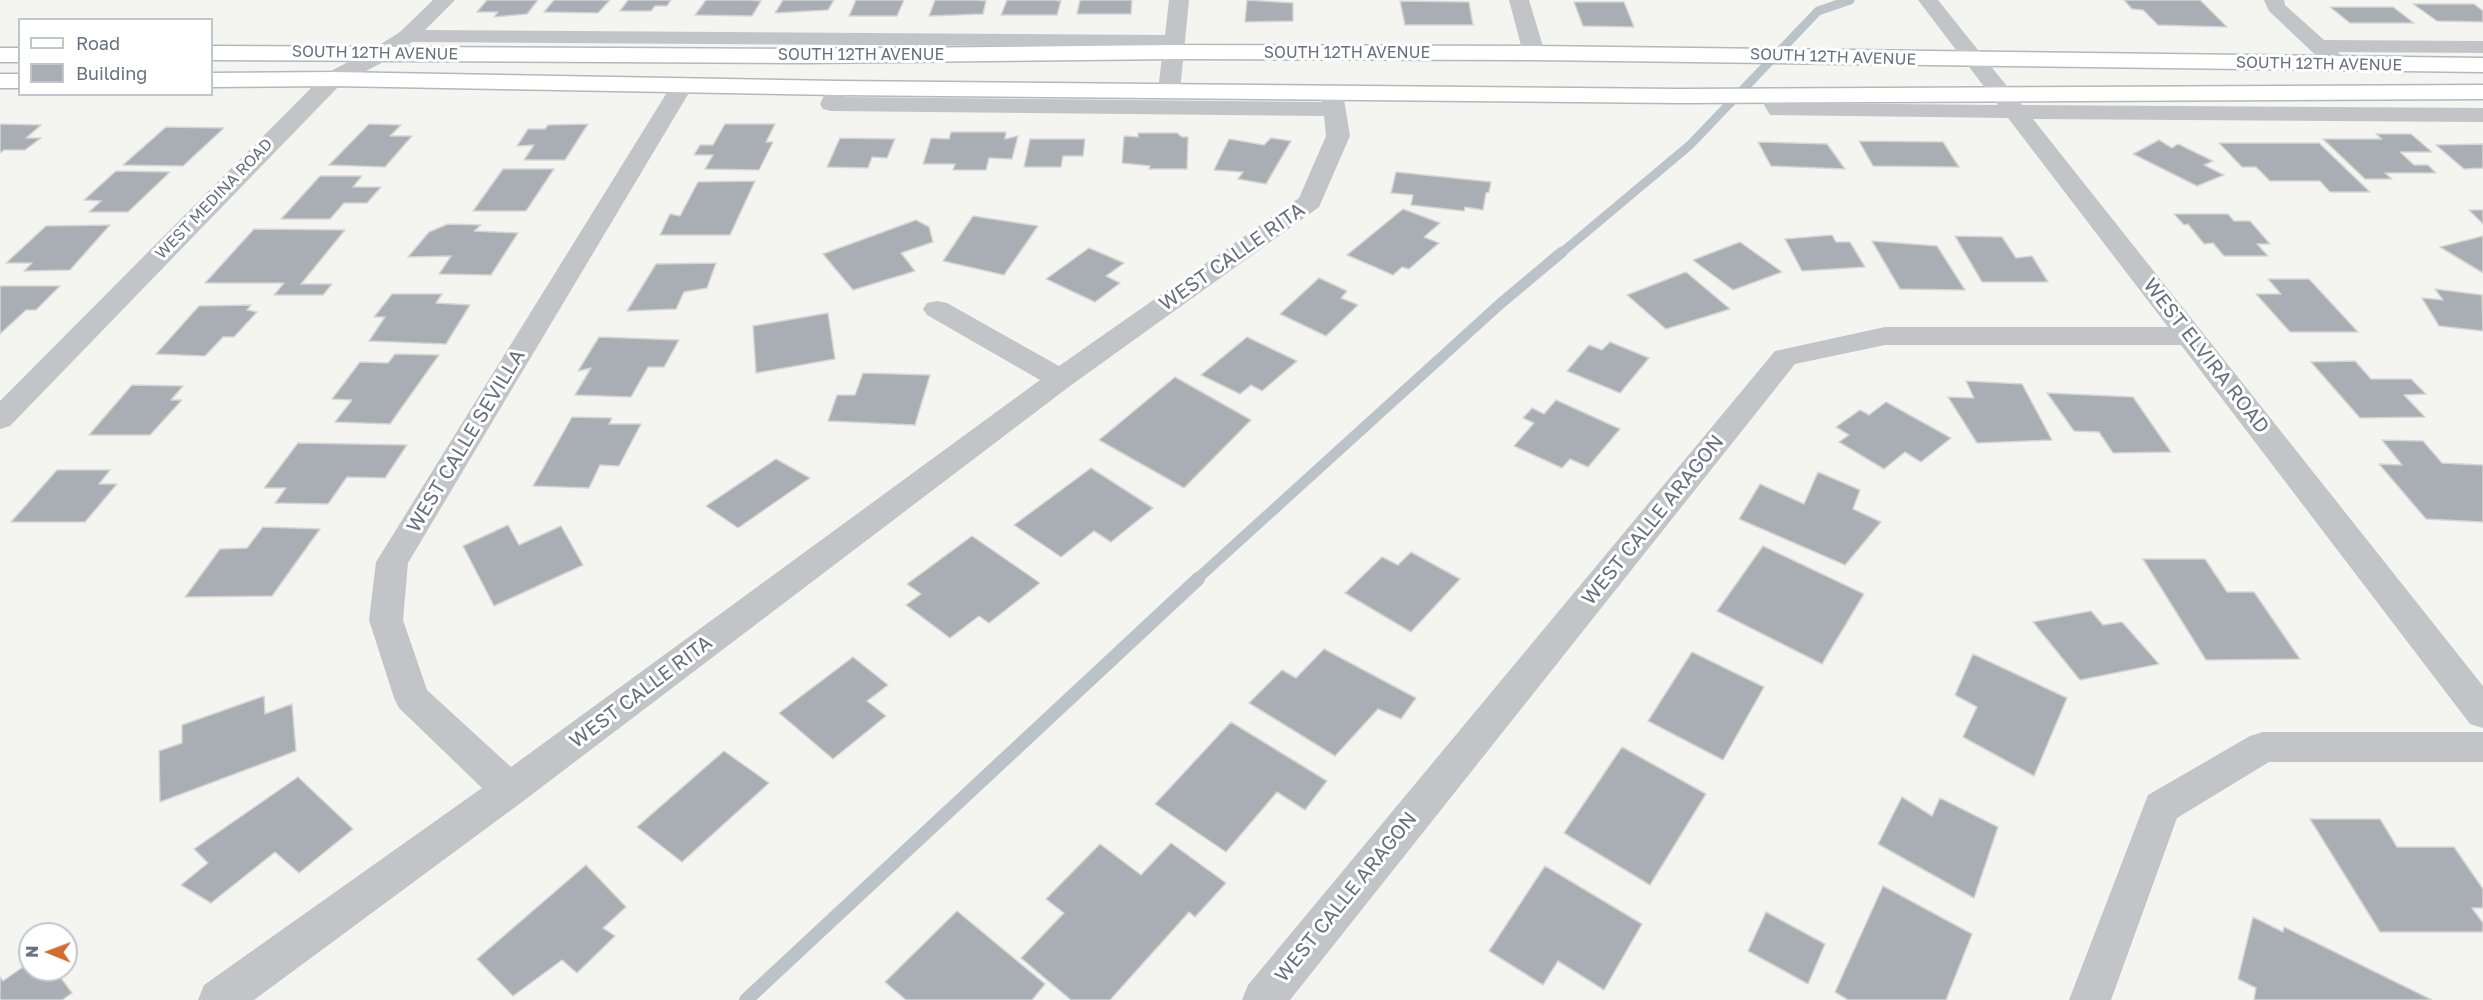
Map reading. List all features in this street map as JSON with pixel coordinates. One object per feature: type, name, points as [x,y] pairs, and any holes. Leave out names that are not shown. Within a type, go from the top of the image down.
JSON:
[{"type":"street","name":"WEST MEDINA ROAD","points":[[0,418],[333,79],[381,54],[408,36],[445,0]]},
{"type":"street","points":[[1169,91],[1179,0]]},
{"type":"street","points":[[1519,0],[1534,53]]},
{"type":"street","name":"WEST ELVIRA ROAD","points":[[1928,0],[2192,336],[2483,713]]},
{"type":"street","points":[[2274,0],[2276,7],[2340,65]]},
{"type":"street","name":"SOUTH 12TH AVENUE","points":[[408,36],[1973,60],[2483,65]]},
{"type":"street","name":"SOUTH 12TH AVENUE","points":[[2318,46],[2483,47]]},
{"type":"street","name":"SOUTH 12TH AVENUE","points":[[213,53],[806,56],[1175,47]]},
{"type":"street","points":[[0,55],[18,55]]},
{"type":"street","name":"SOUTH 12TH AVENUE","points":[[213,80],[333,79],[682,86],[1169,91],[1334,101]]},
{"type":"street","points":[[0,81],[18,81]]},
{"type":"street","name":"WEST CALLE SEVILLA","points":[[508,790],[412,698],[386,620],[392,561],[682,86]]},
{"type":"street","name":"SOUTH 12TH AVENUE","points":[[838,88],[831,104],[1767,96],[2483,115]]},
{"type":"street","name":"SOUTH 12TH AVENUE","points":[[2006,102],[2483,92]]},
{"type":"street","name":"WEST CALLE RITA","points":[[219,1000],[508,790],[1060,379],[1310,202],[1338,136],[1334,101]]},
{"type":"street","points":[[936,309],[1060,379]]},
{"type":"street","name":"WEST CALLE ARAGON","points":[[1263,1000],[1785,357],[1885,336],[2192,336]]},
{"type":"street","points":[[2090,1000],[2162,807],[2263,747],[2483,747]]},
{"type":"building","points":[[487,0],[538,0],[527,14],[494,17],[498,12],[477,12]]},
{"type":"building","points":[[554,0],[610,0],[598,13],[544,12]]},
{"type":"building","points":[[628,0],[671,0],[667,6],[655,6],[651,11],[620,11]]},
{"type":"building","points":[[706,0],[761,1],[752,16],[695,15]]},
{"type":"building","points":[[783,0],[834,0],[828,10],[775,13]]},
{"type":"building","points":[[856,0],[904,0],[897,16],[849,16]]},
{"type":"building","points":[[935,0],[986,1],[983,14],[929,16]]},
{"type":"building","points":[[1007,0],[1061,1],[1057,15],[1001,15]]},
{"type":"building","points":[[1080,0],[1132,0],[1131,14],[1077,14]]},
{"type":"building","points":[[1247,0],[1293,3],[1293,21],[1245,22]]},
{"type":"building","points":[[2124,0],[2200,0],[2227,27],[2158,25],[2143,10],[2132,9]]},
{"type":"building","points":[[1400,1],[1469,2],[1473,25],[1405,25]]},
{"type":"building","points":[[1574,2],[1624,2],[1634,27],[1583,26]]},
{"type":"building","points":[[2413,4],[2474,4],[2483,11],[2483,22],[2437,21]]},
{"type":"building","points":[[2330,7],[2393,7],[2414,23],[2350,23]]},
{"type":"building","points":[[0,124],[41,125],[26,138],[41,138],[25,150],[4,150],[0,153]]},
{"type":"building","points":[[369,124],[401,125],[390,136],[412,136],[385,167],[329,165]]},
{"type":"building","points":[[588,124],[565,160],[524,160],[534,145],[517,146],[528,129],[545,129],[548,125]]},
{"type":"building","points":[[725,124],[775,124],[766,142],[773,142],[759,170],[705,169],[713,155],[694,155],[700,145],[713,145]]},
{"type":"building","points":[[166,127],[224,128],[183,166],[123,165]]},
{"type":"building","points":[[951,132],[1006,132],[1005,139],[1018,136],[1012,159],[989,158],[986,170],[953,170],[955,164],[923,164],[931,138],[949,139]]},
{"type":"building","points":[[1138,133],[1177,133],[1182,137],[1188,137],[1187,169],[1149,169],[1150,166],[1122,163],[1124,136],[1138,137]]},
{"type":"building","points":[[2376,134],[2411,134],[2432,152],[2400,152],[2414,165],[2428,165],[2436,173],[2385,173],[2392,179],[2365,179],[2323,139],[2382,139]]},
{"type":"building","points":[[840,138],[895,139],[887,158],[872,157],[868,168],[827,167]]},
{"type":"building","points":[[1271,138],[1291,141],[1266,184],[1238,179],[1243,172],[1214,170],[1229,139],[1264,145]]},
{"type":"building","points":[[1030,139],[1085,139],[1083,156],[1063,156],[1061,167],[1024,167]]},
{"type":"building","points":[[2159,140],[2172,148],[2178,144],[2213,161],[2204,165],[2224,175],[2197,186],[2133,154]]},
{"type":"building","points":[[1859,141],[1943,142],[1959,167],[1873,166]]},
{"type":"building","points":[[1758,142],[1827,144],[1845,169],[1771,166]]},
{"type":"building","points":[[2219,143],[2319,143],[2370,192],[2330,192],[2320,181],[2270,181],[2256,167],[2242,167]]},
{"type":"building","points":[[2483,144],[2483,168],[2464,169],[2436,145]]},
{"type":"building","points":[[503,169],[554,169],[526,211],[473,211]]},
{"type":"building","points":[[116,171],[170,172],[128,212],[89,212],[101,201],[84,200]]},
{"type":"building","points":[[1396,172],[1491,182],[1483,210],[1465,207],[1464,211],[1411,205],[1413,195],[1391,193]]},
{"type":"building","points":[[320,176],[362,176],[353,187],[381,187],[367,203],[344,203],[330,219],[281,219]]},
{"type":"building","points":[[755,181],[730,235],[660,235],[670,214],[680,216],[698,182]]},
{"type":"building","points":[[1403,209],[1440,223],[1424,237],[1439,243],[1409,269],[1402,267],[1393,275],[1347,255]]},
{"type":"building","points":[[2469,210],[2483,210],[2483,224]]},
{"type":"building","points":[[2174,214],[2228,214],[2234,221],[2250,221],[2270,244],[2257,244],[2268,256],[2224,256],[2213,243],[2204,244],[2188,224],[2184,225]]},
{"type":"building","points":[[973,216],[1038,226],[1004,275],[943,261]]},
{"type":"building","points":[[916,220],[929,227],[933,242],[901,253],[915,271],[853,290],[823,254]]},
{"type":"building","points":[[448,224],[481,225],[474,231],[518,233],[491,275],[439,274],[451,256],[408,257],[429,232]]},
{"type":"building","points":[[110,225],[70,270],[24,271],[32,263],[6,263],[46,226]]},
{"type":"building","points":[[254,229],[345,230],[301,284],[332,284],[323,295],[274,295],[284,283],[205,283]]},
{"type":"building","points":[[1832,235],[1836,242],[1850,242],[1865,267],[1802,271],[1785,239]]},
{"type":"building","points":[[1955,236],[2002,237],[2016,258],[2032,256],[2048,282],[1982,282]]},
{"type":"building","points":[[2483,236],[2483,273],[2440,247]]},
{"type":"building","points":[[1872,241],[1937,246],[1965,290],[1900,289]]},
{"type":"building","points":[[1740,242],[1782,272],[1733,290],[1693,260]]},
{"type":"building","points":[[1089,248],[1124,263],[1106,276],[1120,283],[1095,302],[1046,279]]},
{"type":"building","points":[[716,263],[707,288],[684,292],[676,309],[627,311],[656,264]]},
{"type":"building","points":[[1686,272],[1730,309],[1666,329],[1627,295]]},
{"type":"building","points":[[1319,278],[1347,291],[1341,298],[1358,305],[1326,336],[1280,314]]},
{"type":"building","points":[[2268,279],[2309,279],[2358,332],[2290,332],[2256,294],[2281,294]]},
{"type":"building","points":[[0,286],[60,286],[36,310],[26,310],[0,334]]},
{"type":"building","points":[[2435,289],[2482,295],[2483,331],[2439,326],[2422,298],[2443,300]]},
{"type":"building","points":[[392,294],[442,294],[436,303],[470,305],[446,344],[369,341],[385,317],[374,317]]},
{"type":"building","points":[[251,305],[247,310],[257,312],[234,337],[223,337],[205,356],[156,354],[199,306]]},
{"type":"building","points":[[828,313],[835,359],[756,373],[753,326]]},
{"type":"building","points":[[599,337],[679,340],[664,367],[648,367],[631,397],[575,395],[591,368],[578,371]]},
{"type":"building","points":[[1247,337],[1297,361],[1262,391],[1251,385],[1240,394],[1201,375]]},
{"type":"building","points":[[1610,342],[1649,358],[1620,393],[1567,371],[1589,345],[1602,350]]},
{"type":"building","points":[[395,354],[439,355],[390,424],[335,422],[352,400],[332,399],[360,362],[388,363]]},
{"type":"building","points":[[2355,361],[2371,379],[2411,379],[2426,394],[2404,395],[2425,417],[2360,418],[2311,362]]},
{"type":"building","points":[[863,373],[930,375],[915,425],[828,421],[837,395],[855,395]]},
{"type":"building","points":[[1175,377],[1251,420],[1184,488],[1099,440]]},
{"type":"building","points":[[1966,381],[2022,384],[2052,440],[1977,443],[1948,397],[1974,398]]},
{"type":"building","points":[[132,385],[183,386],[171,400],[182,400],[150,435],[89,435]]},
{"type":"building","points":[[2047,393],[2133,397],[2171,452],[2113,453],[2099,432],[2074,431]]},
{"type":"building","points":[[1556,400],[1620,429],[1588,467],[1570,459],[1562,468],[1514,446],[1534,423],[1523,418],[1532,408],[1544,414]]},
{"type":"building","points":[[1886,402],[1951,438],[1921,462],[1905,452],[1884,469],[1839,442],[1849,435],[1836,427],[1860,410],[1869,415]]},
{"type":"building","points":[[572,417],[612,418],[609,424],[641,424],[619,466],[600,465],[589,488],[533,486]]},
{"type":"building","points":[[2382,440],[2423,441],[2442,463],[2483,465],[2483,522],[2426,519],[2379,464],[2402,465]]},
{"type":"building","points":[[298,443],[407,445],[385,478],[347,477],[328,504],[275,503],[286,488],[264,488]]},
{"type":"building","points":[[776,459],[810,478],[738,528],[706,506]]},
{"type":"building","points":[[1091,468],[1153,508],[1111,542],[1094,531],[1061,557],[1014,525]]},
{"type":"building","points":[[57,470],[110,470],[99,484],[117,484],[85,522],[11,522]]},
{"type":"building","points":[[1818,472],[1860,490],[1853,509],[1881,522],[1845,565],[1739,519],[1760,484],[1804,504]]},
{"type":"building","points":[[508,525],[519,545],[561,526],[583,565],[494,606],[463,546]]},
{"type":"building","points":[[263,527],[320,529],[272,596],[185,597],[220,549],[247,548]]},
{"type":"building","points":[[972,536],[1040,583],[989,623],[979,616],[950,638],[906,605],[921,594],[907,584]]},
{"type":"building","points":[[1763,546],[1864,594],[1822,664],[1717,611]]},
{"type":"building","points":[[1411,552],[1460,579],[1411,632],[1345,593],[1382,557],[1398,565]]},
{"type":"building","points":[[2143,559],[2205,559],[2227,592],[2254,592],[2300,659],[2206,660]]},
{"type":"building","points":[[2091,611],[2103,625],[2122,622],[2159,664],[2080,680],[2033,622]]},
{"type":"building","points":[[1324,649],[1416,698],[1401,719],[1378,709],[1335,756],[1249,703],[1282,670],[1296,678]]},
{"type":"building","points":[[1692,652],[1764,687],[1723,760],[1648,721]]},
{"type":"building","points":[[1973,654],[2067,698],[2034,776],[1963,737],[1977,707],[1955,695]]},
{"type":"building","points":[[853,657],[888,685],[867,701],[886,716],[833,759],[779,713]]},
{"type":"building","points":[[264,696],[265,714],[292,704],[296,751],[160,802],[159,751],[182,743],[182,725]]},
{"type":"building","points":[[1231,722],[1327,781],[1305,810],[1277,792],[1226,852],[1155,804]]},
{"type":"building","points":[[1622,747],[1706,794],[1650,885],[1564,833]]},
{"type":"building","points":[[724,751],[769,783],[682,862],[637,827]]},
{"type":"building","points":[[298,777],[353,829],[299,873],[275,852],[211,903],[181,885],[208,863],[194,849]]},
{"type":"building","points":[[1902,797],[1932,816],[1940,798],[1998,827],[1974,898],[1878,844]]},
{"type":"building","points":[[2310,819],[2380,819],[2397,847],[2454,847],[2483,889],[2483,908],[2472,908],[2483,923],[2483,932],[2380,932]]},
{"type":"building","points":[[1171,843],[1226,883],[1195,917],[1189,912],[1110,1000],[1071,1000],[1021,958],[1064,913],[1046,899],[1100,844],[1141,875]]},
{"type":"building","points":[[586,865],[626,907],[603,928],[615,936],[577,973],[562,960],[513,996],[477,959]]},
{"type":"building","points":[[1545,866],[1642,924],[1604,990],[1558,961],[1543,985],[1489,951]]},
{"type":"building","points":[[1883,886],[1972,934],[1946,1000],[1848,1000],[1835,992]]},
{"type":"building","points":[[957,911],[1045,984],[1032,1000],[906,1000],[885,982]]},
{"type":"building","points":[[1766,912],[1825,944],[1808,984],[1748,951]]},
{"type":"building","points":[[2253,917],[2283,932],[2284,927],[2432,1000],[2254,1000],[2256,988],[2238,979]]},
{"type":"building","points":[[18,970],[18,982],[64,982],[72,993],[62,1000],[0,1000],[0,977],[3,981]]},
{"type":"waterway","points":[[1560,254],[1690,145],[1818,11],[1850,0]]},
{"type":"waterway","points":[[1196,580],[1500,304],[1562,252]]},
{"type":"waterway","points":[[746,1000],[1198,579]]}]
